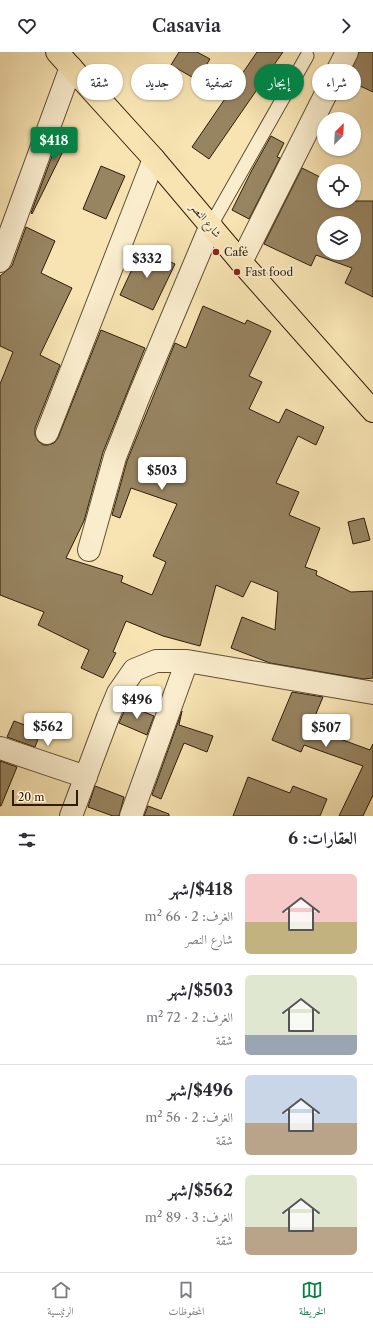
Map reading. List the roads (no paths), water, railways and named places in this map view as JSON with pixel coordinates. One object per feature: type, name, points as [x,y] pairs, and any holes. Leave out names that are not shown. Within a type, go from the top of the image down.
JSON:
[{"type":"main road","name":"شارع النصر","points":[[64,59],[154,159],[241,262],[372,408]]},
{"type":"street","points":[[241,262],[347,52]]},
{"type":"street","points":[[0,261],[64,59]]},
{"type":"street","points":[[47,433],[154,159]]},
{"type":"street","points":[[89,550],[115,457],[211,225]]},
{"type":"street","points":[[71,816],[118,693],[134,670],[156,661],[187,661],[373,693]]},
{"type":"street","points":[[131,816],[187,661]]},
{"type":"street","points":[[0,748],[86,777]]},
{"type":"lane","points":[[211,225],[307,56]]},
{"type":"place","name":"Café","points":[[216,252]]},
{"type":"place","name":"Fast food","points":[[237,272]]}]
